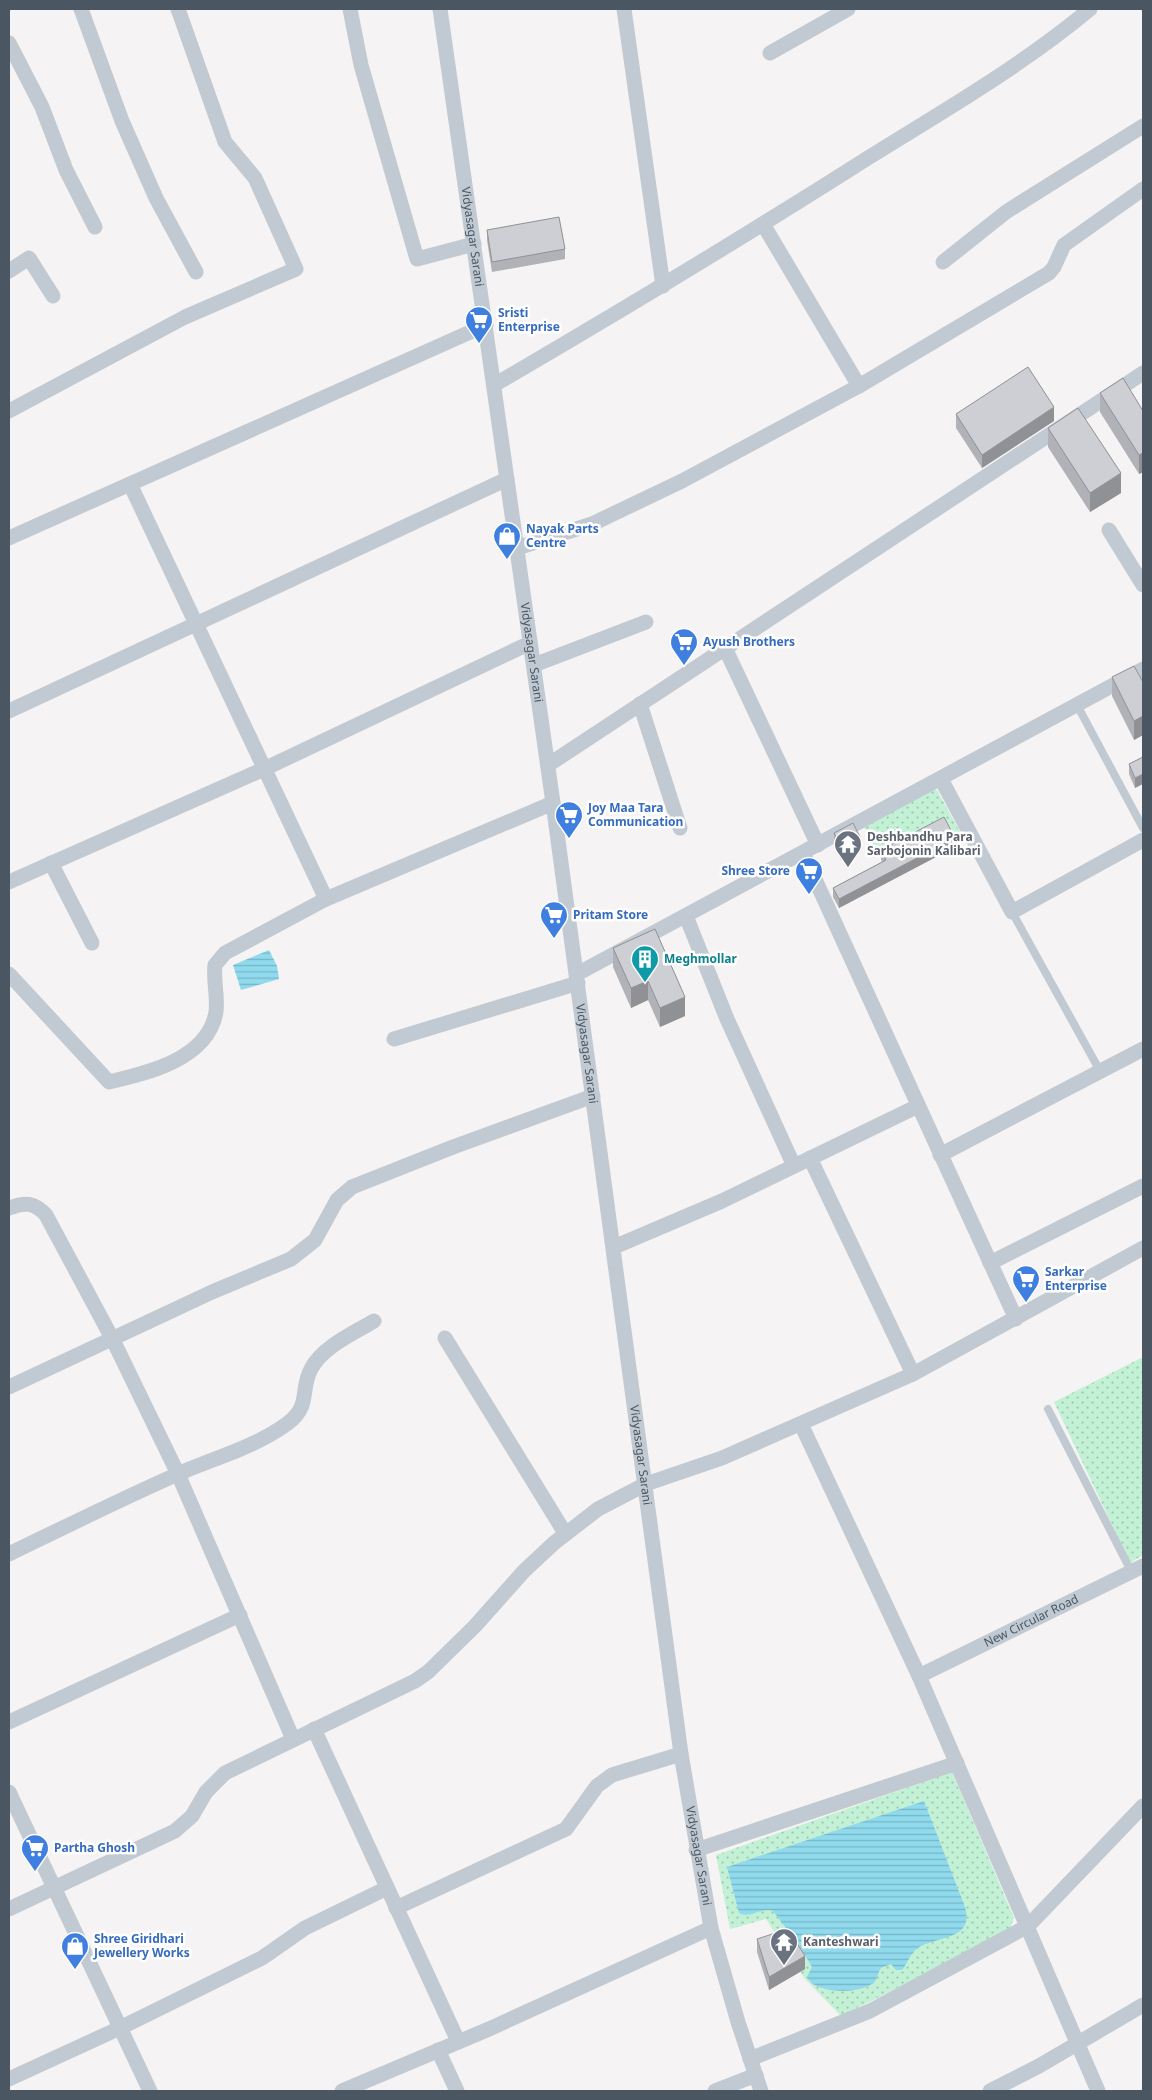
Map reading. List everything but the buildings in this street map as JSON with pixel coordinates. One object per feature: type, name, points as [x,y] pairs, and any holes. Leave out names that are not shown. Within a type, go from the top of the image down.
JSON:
[{"type":"street","points":[[81,9],[122,122],[156,198],[196,272]]},
{"type":"street","points":[[9,411],[185,318],[296,269],[255,178],[225,142],[178,9]]},
{"type":"street","points":[[350,9],[361,65],[417,259],[474,244]]},
{"type":"street","name":"Vidyasagar Sarani","points":[[440,9],[548,765],[681,1754],[696,1850],[710,1922],[750,2059],[762,2091]]},
{"type":"street","points":[[624,9],[663,286]]},
{"type":"street","points":[[770,53],[848,9]]},
{"type":"street","points":[[494,385],[663,286],[964,98],[1069,26],[1090,9]]},
{"type":"street","points":[[9,43],[42,107],[66,170],[95,227]]},
{"type":"street","points":[[943,262],[1006,212],[1143,126]]},
{"type":"street","points":[[517,548],[592,524],[682,481],[859,386],[1049,272],[1054,267],[1064,245],[1143,189]]},
{"type":"street","points":[[763,224],[859,386]]},
{"type":"street","points":[[9,271],[29,258],[53,296]]},
{"type":"street","points":[[9,538],[486,325]]},
{"type":"street","points":[[548,765],[1143,374]]},
{"type":"street","points":[[9,711],[507,478]]},
{"type":"street","points":[[130,484],[326,899]]},
{"type":"street","points":[[1109,530],[1143,585]]},
{"type":"street","points":[[534,665],[646,622]]},
{"type":"street","points":[[9,882],[264,768],[530,643]]},
{"type":"street","points":[[725,648],[818,845]]},
{"type":"street","points":[[394,1039],[577,978],[686,916],[1143,669]]},
{"type":"street","points":[[640,704],[680,828]]},
{"type":"street","points":[[941,779],[1012,912],[1143,840]]},
{"type":"street","points":[[9,974],[109,1082],[133,1076],[183,1056],[200,1044],[216,1012],[215,965],[225,953],[326,899],[553,803]]},
{"type":"street","points":[[803,853],[1016,1319]]},
{"type":"street","points":[[51,863],[92,943]]},
{"type":"street","points":[[686,916],[727,1019],[794,1166]]},
{"type":"street","points":[[940,1155],[1143,1049]]},
{"type":"street","points":[[9,1387],[113,1340],[212,1292],[291,1259],[305,1250],[315,1240],[337,1200],[352,1187],[453,1147],[593,1096]]},
{"type":"street","points":[[614,1247],[722,1201],[918,1106]]},
{"type":"street","points":[[810,1158],[913,1374]]},
{"type":"street","points":[[990,1263],[1143,1186]]},
{"type":"street","points":[[9,1208],[27,1203],[38,1206],[46,1215],[113,1340],[178,1474],[293,1738]]},
{"type":"street","points":[[9,1908],[175,1830],[192,1816],[206,1792],[225,1772],[293,1738],[389,1695],[428,1672],[475,1626],[524,1571],[565,1533],[598,1509],[646,1484],[722,1458],[913,1374],[1143,1248]]},
{"type":"street","points":[[9,1554],[178,1474],[272,1434],[290,1422],[298,1413],[305,1400],[310,1369],[317,1360],[325,1352],[374,1321]]},
{"type":"street","points":[[446,1338],[565,1533]]},
{"type":"street","points":[[801,1424],[919,1676],[1098,2091]]},
{"type":"street","name":"New Circular Road","points":[[919,1676],[1137,1570]]},
{"type":"street","points":[[9,1722],[240,1615]]},
{"type":"street","points":[[314,1729],[458,2041]]},
{"type":"street","points":[[396,1908],[566,1829],[597,1786],[612,1775],[681,1754]]},
{"type":"street","points":[[696,1850],[957,1764]]},
{"type":"street","points":[[9,1792],[150,2091]]},
{"type":"street","points":[[750,2059],[870,2011],[1028,1926],[1143,1806]]},
{"type":"street","points":[[9,2079],[120,2028],[262,1958],[305,1928],[387,1888]]},
{"type":"street","points":[[342,2091],[458,2041],[710,1922]]},
{"type":"street","points":[[990,2091],[1077,2044],[1143,2004]]},
{"type":"street","points":[[438,2050],[457,2091]]},
{"type":"street","points":[[714,2091],[756,2075]]},
{"type":"lane","points":[[1077,705],[1143,828]]},
{"type":"lane","points":[[1012,912],[1100,1071]]},
{"type":"lane","points":[[1048,1409],[1137,1570]]},
{"type":"green space","points":[[929,787],[937,790],[965,841],[955,847],[943,826],[881,859],[862,823]]},
{"type":"green space","points":[[1143,1357],[1143,1555],[1130,1563],[1054,1402]]},
{"type":"green space","points":[[952,1772],[1014,1918],[1010,1928],[998,1938],[841,2016],[805,1979],[766,1919],[730,1929],[716,1855]]},
{"type":"water","points":[[269,950],[277,966],[279,979],[241,990],[233,965]]},
{"type":"water","points":[[924,1801],[965,1907],[967,1918],[959,1932],[925,1944],[915,1950],[902,1970],[896,1970],[891,1964],[881,1968],[874,1982],[860,1989],[839,1991],[819,1987],[807,1977],[812,1967],[793,1935],[788,1937],[785,1927],[773,1911],[764,1910],[747,1915],[739,1913],[727,1867]]},
{"type":"place","name":"Sristi Enterprise","points":[[479,344]]},
{"type":"place","name":"Nayak Parts Centre","points":[[507,560]]},
{"type":"place","name":"Ayush Brothers","points":[[684,666]]},
{"type":"place","name":"Joy Maa Tara Communication","points":[[569,839]]},
{"type":"place","name":"Deshbandhu Para Sarbojonin Kalibari","points":[[848,868]]},
{"type":"place","name":"Shree Store","points":[[809,895]]},
{"type":"place","name":"Pritam Store","points":[[554,939]]},
{"type":"place","name":"Meghmollar","points":[[645,983]]},
{"type":"place","name":"Sarkar Enterprise","points":[[1026,1303]]},
{"type":"place","name":"Partha Ghosh","points":[[35,1872]]},
{"type":"place","name":"Kanteshwari","points":[[784,1966]]},
{"type":"place","name":"Shree Giridhari Jewellery Works","points":[[75,1970]]}]
